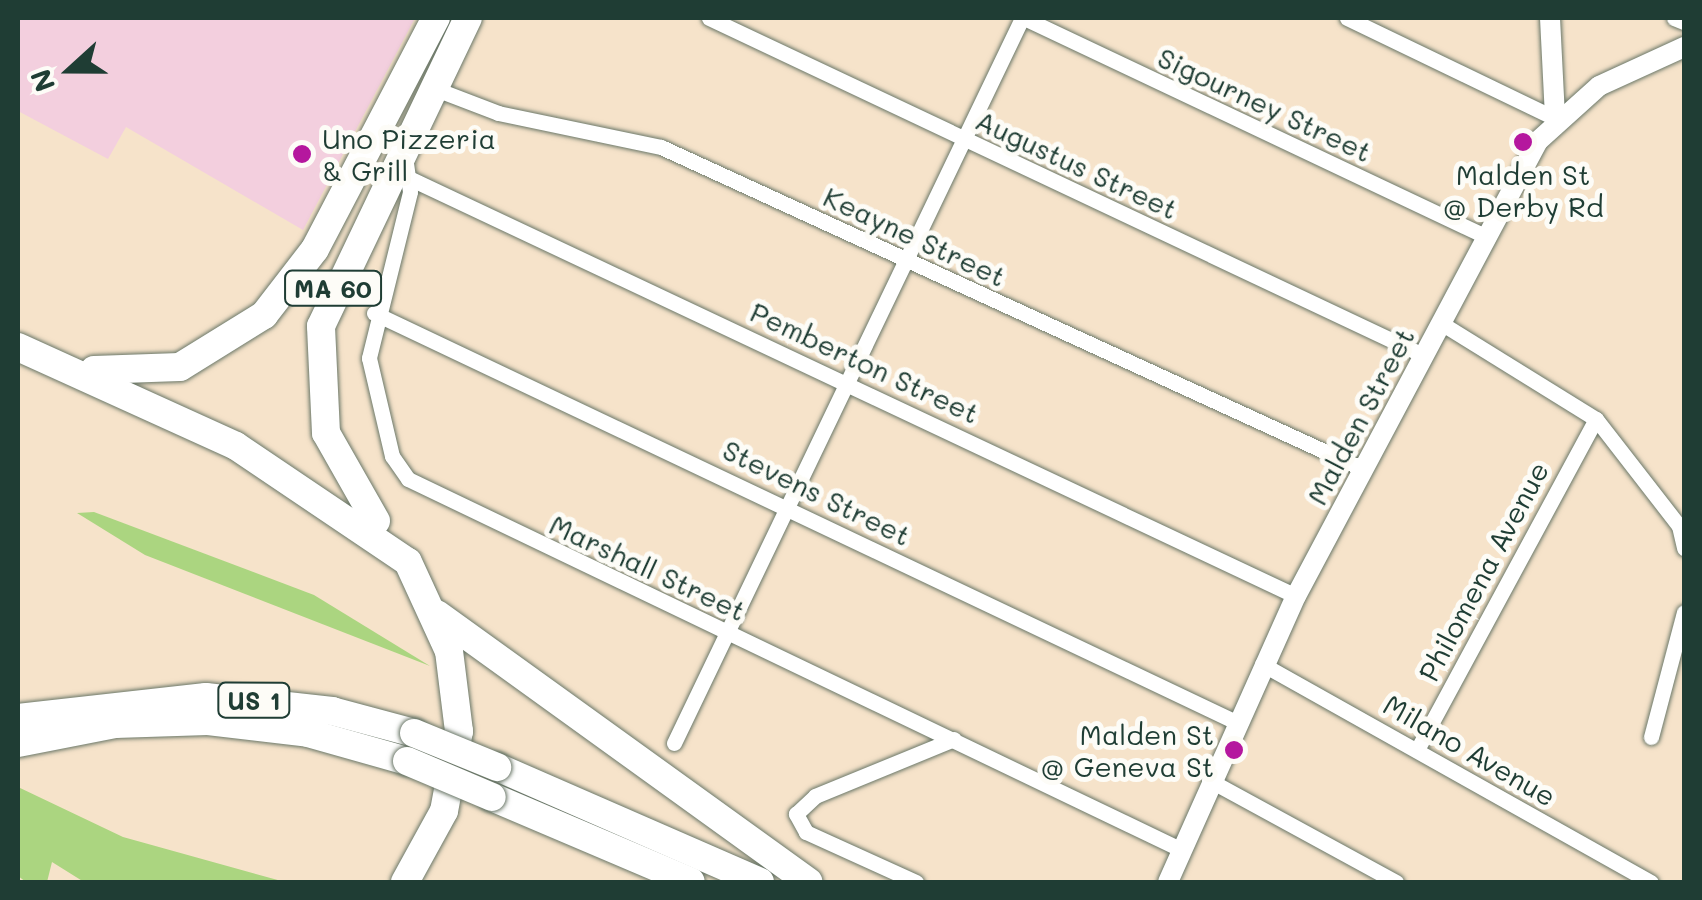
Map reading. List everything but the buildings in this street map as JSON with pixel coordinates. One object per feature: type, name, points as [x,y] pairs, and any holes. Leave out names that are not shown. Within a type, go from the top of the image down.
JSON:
[{"type":"highway","name":"MA 60","points":[[18,346],[98,371],[158,371],[207,357],[250,328],[310,257],[436,18]]},
{"type":"highway","name":"MA 60","points":[[405,882],[438,826],[456,758],[456,682],[435,612],[408,562],[339,469],[316,376],[328,301],[468,18]]},
{"type":"highway","points":[[49,358],[273,466],[408,562]]},
{"type":"highway","points":[[435,612],[809,882]]},
{"type":"highway","name":"US 1","points":[[18,718],[90,704],[258,700],[414,732],[760,882]]},
{"type":"highway","name":"US 1","points":[[18,743],[115,724],[259,725],[407,761],[690,882]]},
{"type":"street","name":"Augustus Street","points":[[710,18],[1423,355]]},
{"type":"street","points":[[674,743],[1023,18]]},
{"type":"street","name":"Sigourney Street","points":[[1023,18],[1486,236]]},
{"type":"street","points":[[1347,18],[1555,118]]},
{"type":"street","points":[[1550,18],[1555,118]]},
{"type":"street","points":[[1674,18],[1684,22]]},
{"type":"street","points":[[1555,118],[1684,47]]},
{"type":"street","name":"Keayne Street","points":[[432,88],[498,113],[661,146],[1363,469]]},
{"type":"street","name":"Malden Street","points":[[1168,882],[1209,780],[1296,596],[1486,236],[1555,118]]},
{"type":"street","points":[[402,148],[411,178]]},
{"type":"street","name":"Marshall Street","points":[[411,178],[374,313],[372,387],[408,479],[1180,848]]},
{"type":"street","name":"Pemberton Street","points":[[411,178],[1296,596]]},
{"type":"street","name":"Stevens Street","points":[[374,313],[1236,722]]},
{"type":"street","points":[[1441,322],[1596,419],[1679,526],[1684,548]]},
{"type":"street","name":"Philomena Avenue","points":[[1418,748],[1596,419]]},
{"type":"street","points":[[1651,737],[1684,612]]},
{"type":"street","name":"Milano Avenue","points":[[1262,664],[1651,882]]},
{"type":"street","points":[[916,882],[806,832],[796,814],[815,796],[954,739]]},
{"type":"street","points":[[1209,780],[1396,882]]},
{"type":"shaded area","points":[[18,18],[415,18],[303,230],[126,127],[108,159],[18,111]]},
{"type":"green space","points":[[94,512],[314,595],[430,666],[145,555],[77,513]]},
{"type":"green space","points":[[18,787],[123,837],[285,882],[84,882],[52,862],[47,882],[26,882],[18,876]]},
{"type":"place","name":"Malden St @ Derby Rd","points":[[1523,142]]},
{"type":"place","name":"Uno Pizzeria & Grill","points":[[302,154]]},
{"type":"place","name":"Malden St @ Geneva St","points":[[1234,750]]}]
